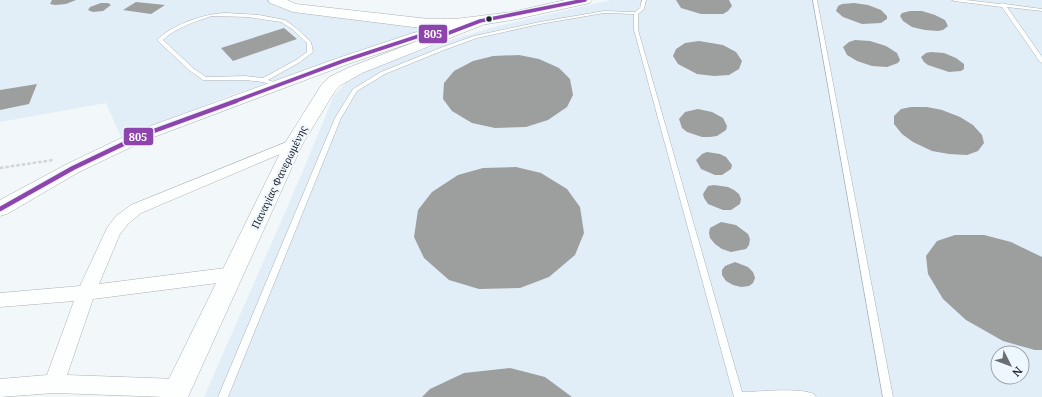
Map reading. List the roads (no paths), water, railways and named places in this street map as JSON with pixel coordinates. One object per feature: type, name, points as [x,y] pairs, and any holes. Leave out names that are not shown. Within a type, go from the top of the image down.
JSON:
[{"type":"highway","points":[[275,0],[293,8],[429,24],[455,24],[480,21],[585,0]]},
{"type":"main road","name":"Παναγίας Φανερωμένης","points":[[176,393],[294,143],[322,95],[335,81],[356,70],[480,21]]},
{"type":"street","points":[[0,209],[72,168],[123,143],[271,83],[418,36],[431,33],[446,34]]},
{"type":"street","points":[[54,384],[86,293],[113,232],[122,220],[136,209],[294,143]]},
{"type":"street","points":[[0,300],[86,293],[233,274]]},
{"type":"street","points":[[0,388],[54,384],[176,393]]},
{"type":"lane","points":[[223,397],[338,118],[355,90],[383,72],[476,37],[579,15],[604,12],[636,13],[642,9],[644,0]]},
{"type":"lane","points":[[815,0],[888,397]]},
{"type":"lane","points":[[954,0],[1042,10]]},
{"type":"lane","points":[[1000,0],[1042,61]]},
{"type":"lane","points":[[636,13],[636,30],[739,397],[795,395],[812,397]]},
{"type":"lane","points":[[212,15],[234,15],[283,21],[290,25],[309,43],[310,52],[271,83],[227,77],[205,79],[191,69],[160,40],[163,36],[181,27],[212,15]]}]
